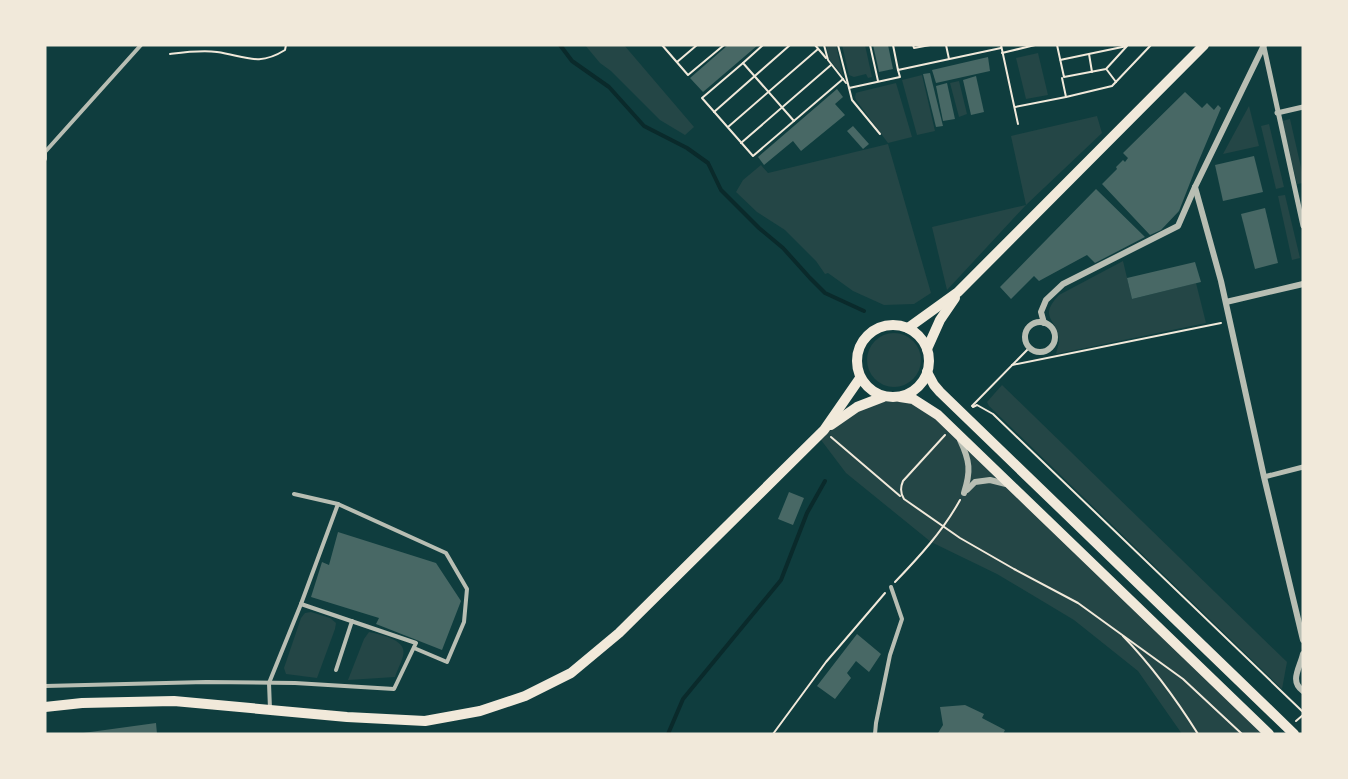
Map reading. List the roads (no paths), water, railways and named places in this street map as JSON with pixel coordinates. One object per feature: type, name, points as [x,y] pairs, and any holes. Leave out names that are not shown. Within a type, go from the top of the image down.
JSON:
[{"type":"main road","points":[[908,328],[958,292],[1204,45]]},
{"type":"main road","points":[[927,349],[940,320],[958,292]]},
{"type":"main road","points":[[883,397],[874,393],[860,378],[856,367],[856,356],[859,345],[866,336],[886,325],[897,325],[916,333],[927,349],[929,357],[923,381],[909,394],[900,397]]},
{"type":"main road","points":[[927,372],[940,392],[1294,734]]},
{"type":"main road","points":[[824,430],[860,378]]},
{"type":"main road","points":[[45,707],[82,702],[174,701],[347,717],[426,721],[480,711],[514,700],[571,673],[619,633],[824,430],[857,407],[883,397],[900,397],[913,399],[938,415],[1269,734]]},
{"type":"street","points":[[1264,46],[1303,226]]},
{"type":"street","points":[[1044,323],[1034,323],[1027,329],[1025,339],[1029,348],[1038,352],[1051,347],[1054,338],[1054,333],[1044,323],[1041,312],[1046,300],[1063,284],[1178,226],[1264,46]]},
{"type":"street","points":[[1277,113],[1303,107]]},
{"type":"street","points":[[1195,187],[1226,303],[1303,640]]},
{"type":"street","points":[[1226,303],[1303,284]]},
{"type":"street","points":[[954,430],[970,465],[964,493],[975,482],[990,480],[1010,484]]},
{"type":"street","points":[[1264,477],[1303,468]]},
{"type":"street","points":[[1303,654],[1295,679],[1298,687],[1303,691]]},
{"type":"lane","points":[[45,159],[45,152],[141,45]]},
{"type":"lane","points":[[294,494],[338,504],[446,553],[467,589],[464,622],[447,662],[414,648]]},
{"type":"lane","points":[[270,709],[269,682],[338,504]]},
{"type":"lane","points":[[875,734],[890,655],[902,619],[891,587]]},
{"type":"lane","points":[[45,686],[269,682],[394,689],[416,643],[301,604]]},
{"type":"lane","points":[[336,670],[352,621]]},
{"type":"waterway","points":[[560,45],[572,61],[609,87],[644,126],[687,148],[708,163],[721,190],[783,248],[825,293],[864,311]]},
{"type":"waterway","points":[[668,734],[683,699],[781,580],[807,513],[825,481]]}]
